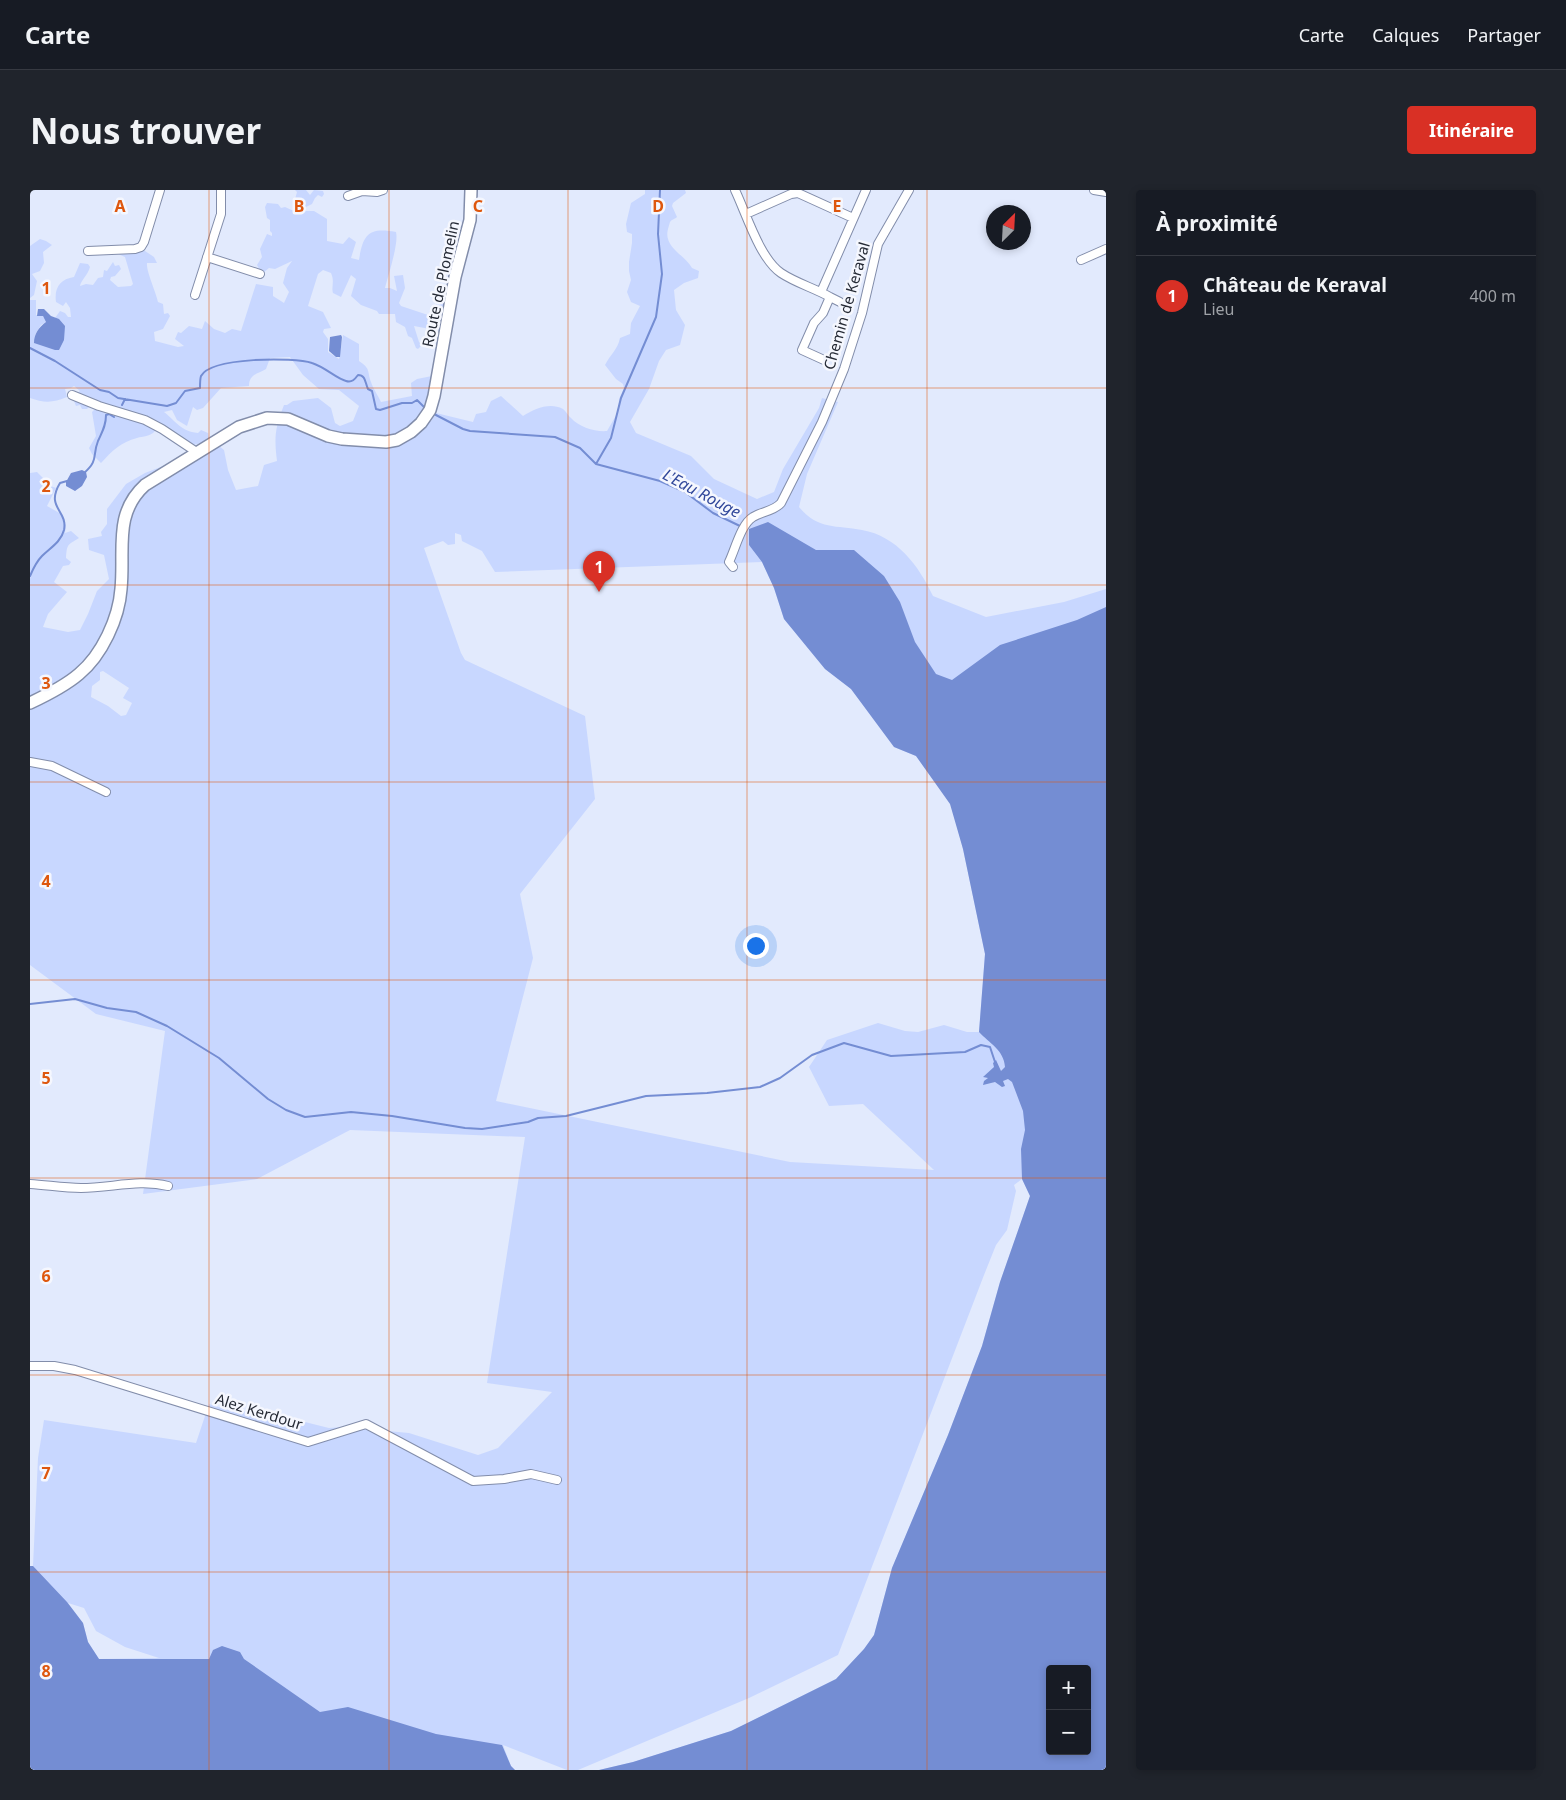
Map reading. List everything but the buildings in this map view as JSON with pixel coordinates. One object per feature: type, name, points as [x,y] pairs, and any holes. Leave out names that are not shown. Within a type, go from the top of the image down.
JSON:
[{"type":"street","points":[[88,250],[137,249],[141,247],[160,190]]},
{"type":"street","points":[[195,295],[221,214],[221,190]]},
{"type":"street","points":[[348,196],[362,191],[377,192],[383,190]]},
{"type":"street","name":"Route de Plomelin","points":[[198,453],[239,427],[263,418],[288,419],[337,438],[386,442],[397,440],[422,423],[429,412],[436,387],[455,277],[470,220],[471,190]]},
{"type":"street","points":[[735,190],[764,253],[776,270],[786,277],[840,302]]},
{"type":"street","points":[[821,292],[866,190]]},
{"type":"street","name":"Chemin de Keraval","points":[[733,567],[729,562],[746,523],[754,516],[770,511],[781,503],[830,406],[857,330],[876,248],[909,190]]},
{"type":"street","points":[[1094,190],[1106,192]]},
{"type":"street","points":[[746,214],[798,192],[854,218]]},
{"type":"street","points":[[1082,260],[1106,248]]},
{"type":"street","points":[[207,257],[260,274]]},
{"type":"street","points":[[824,360],[802,350],[814,323],[823,313],[830,297]]},
{"type":"street","points":[[30,703],[79,674],[89,664],[105,639],[120,601],[123,523],[125,513],[134,496],[156,477],[198,453],[145,420],[72,395]]},
{"type":"street","points":[[30,762],[52,766],[106,792]]},
{"type":"street","points":[[30,1184],[82,1188],[132,1183],[168,1186]]},
{"type":"street","name":"Alez Kerdour","points":[[30,1366],[54,1366],[74,1370],[308,1442],[366,1424],[473,1481],[504,1479],[531,1474],[557,1480]]},
{"type":"shaded area","points":[[295,190],[306,190],[310,195],[314,190],[323,191],[322,197],[318,195],[312,204],[306,207],[306,211],[314,211],[327,219],[327,241],[343,244],[349,237],[356,242],[351,258],[359,260],[365,238],[369,234],[379,231],[396,232],[395,251],[385,288],[397,291],[394,276],[403,275],[405,288],[399,303],[401,306],[431,316],[440,296],[446,295],[443,327],[432,324],[430,329],[414,326],[419,342],[422,345],[418,349],[412,338],[408,336],[405,327],[396,322],[395,314],[379,314],[377,311],[361,305],[351,296],[356,279],[351,275],[341,297],[333,293],[331,273],[323,270],[318,274],[308,306],[323,312],[331,328],[324,329],[323,332],[328,339],[328,352],[339,359],[343,335],[359,344],[359,361],[367,368],[372,385],[381,402],[412,396],[411,383],[417,379],[432,376],[432,392],[421,415],[431,421],[436,413],[473,422],[476,414],[486,412],[491,401],[501,396],[523,416],[542,407],[553,406],[564,410],[578,424],[592,430],[607,431],[618,412],[619,399],[624,388],[623,384],[616,379],[605,365],[616,349],[620,338],[630,334],[631,323],[640,306],[631,302],[627,292],[631,280],[629,262],[632,234],[627,232],[626,224],[631,203],[645,194],[645,190],[685,190],[686,193],[673,203],[672,206],[677,217],[670,222],[667,235],[672,246],[692,268],[699,271],[698,278],[684,283],[674,290],[676,310],[685,325],[680,345],[666,350],[659,361],[649,389],[630,422],[636,433],[691,456],[714,479],[757,499],[774,492],[783,469],[819,408],[822,398],[838,402],[807,474],[799,507],[813,520],[828,525],[875,533],[886,539],[914,564],[933,596],[986,617],[1064,602],[1106,589],[1106,1770],[599,1770],[633,1762],[731,1731],[836,1679],[864,1649],[874,1635],[892,1568],[948,1435],[982,1346],[1000,1282],[1030,1196],[1022,1179],[1014,1185],[1016,1191],[1007,1230],[996,1245],[984,1275],[838,1655],[749,1698],[578,1770],[567,1770],[503,1745],[511,1766],[515,1770],[30,1770],[30,1566],[33,1566],[38,1458],[44,1420],[196,1443],[209,1404],[225,1409],[285,1417],[329,1428],[344,1427],[409,1433],[478,1455],[498,1448],[552,1392],[487,1383],[525,1137],[350,1130],[257,1179],[143,1194],[165,1031],[96,1014],[30,965],[30,473],[37,472],[43,478],[45,484],[56,488],[47,506],[63,515],[66,525],[65,533],[71,531],[79,538],[70,543],[66,558],[71,562],[69,565],[63,566],[54,582],[67,592],[48,614],[43,627],[68,632],[80,630],[97,591],[109,579],[104,555],[89,550],[88,539],[102,536],[101,532],[107,524],[107,509],[126,484],[145,473],[218,445],[224,450],[228,470],[236,490],[258,486],[264,465],[277,461],[276,433],[284,405],[293,401],[318,398],[331,408],[335,423],[340,426],[353,421],[359,406],[339,390],[319,389],[303,375],[290,357],[270,358],[266,369],[252,377],[249,386],[221,388],[203,408],[197,410],[193,407],[187,426],[177,420],[172,410],[164,412],[179,426],[187,430],[198,433],[201,430],[208,433],[209,440],[207,442],[193,445],[154,427],[155,431],[153,433],[121,445],[101,463],[89,448],[96,436],[92,412],[96,408],[92,404],[87,409],[82,409],[80,405],[76,406],[72,396],[80,391],[74,386],[65,389],[67,397],[53,401],[40,401],[30,398],[30,300],[36,300],[36,315],[43,316],[46,322],[41,325],[35,335],[58,320],[55,318],[60,311],[71,317],[70,308],[66,302],[63,306],[56,302],[56,292],[62,282],[74,277],[80,263],[88,264],[90,267],[80,286],[86,284],[93,285],[98,278],[103,277],[104,270],[107,271],[113,262],[115,266],[119,265],[121,269],[110,280],[118,287],[131,286],[133,284],[125,257],[118,254],[119,252],[142,249],[154,257],[157,263],[147,263],[148,271],[158,302],[163,304],[164,314],[168,313],[170,316],[163,329],[154,332],[155,341],[178,347],[184,346],[175,339],[178,332],[181,333],[189,326],[202,329],[205,321],[214,329],[225,333],[232,329],[241,331],[256,284],[273,287],[273,296],[284,303],[289,292],[283,283],[287,268],[292,261],[275,269],[269,268],[263,273],[257,265],[262,257],[260,249],[267,234],[272,236],[270,220],[267,218],[265,207],[267,203],[278,204],[281,208],[285,207],[296,212],[294,203],[297,192]],"holes":[[[455,533],[461,535],[462,541],[482,551],[495,572],[762,562],[774,588],[784,619],[825,669],[851,689],[894,747],[916,756],[951,804],[963,849],[985,954],[979,1032],[967,1032],[944,1025],[918,1032],[905,1031],[878,1023],[827,1040],[809,1067],[829,1106],[863,1104],[934,1170],[790,1162],[496,1101],[533,958],[520,894],[595,799],[585,716],[465,660],[461,653],[424,548],[443,541],[448,545],[455,544]],[[103,671],[129,688],[123,698],[132,703],[126,715],[121,716],[91,697],[92,686],[100,680],[100,672]],[[68,1603],[84,1608],[96,1631],[125,1647],[159,1658],[99,1659],[88,1642],[83,1623]]]},
{"type":"shaded area","points":[[40,239],[52,245],[43,252],[44,263],[40,271],[32,274],[37,281],[34,295],[30,298],[30,246]]},
{"type":"water","points":[[38,309],[44,309],[51,316],[59,319],[65,326],[64,340],[59,350],[34,343],[37,331],[46,322],[43,316],[37,316]]},
{"type":"water","points":[[341,335],[340,357],[336,357],[329,351],[330,337]]},
{"type":"water","points":[[82,470],[86,472],[87,477],[82,486],[75,491],[66,486],[71,473]]},
{"type":"water","points":[[768,522],[816,550],[854,550],[884,576],[900,602],[915,642],[936,674],[952,680],[1000,645],[1077,620],[1106,607],[1106,1770],[599,1770],[633,1762],[731,1731],[836,1679],[864,1649],[874,1635],[892,1568],[948,1435],[982,1346],[1000,1282],[1030,1196],[1022,1179],[1021,1149],[1025,1130],[1023,1111],[1012,1082],[1008,1079],[1003,1081],[1005,1086],[1002,1087],[995,1082],[983,1085],[984,1081],[988,1078],[983,1077],[994,1067],[993,1063],[996,1060],[1001,1071],[1005,1067],[999,1051],[979,1032],[985,954],[963,849],[950,804],[916,756],[894,747],[851,689],[825,669],[784,619],[774,588],[762,562],[749,545],[749,529]]},
{"type":"water","points":[[30,1566],[33,1566],[67,1602],[83,1623],[88,1642],[99,1659],[209,1659],[213,1650],[222,1646],[240,1652],[244,1659],[320,1712],[348,1707],[436,1734],[502,1745],[511,1766],[515,1770],[30,1770]]},
{"type":"waterway","points":[[596,464],[611,438],[621,398],[656,317],[662,274],[658,234],[660,190]]},
{"type":"waterway","name":"L'Eau Rouge","points":[[30,348],[55,361],[100,390],[109,392],[118,398],[167,406],[176,403],[185,391],[200,388],[201,376],[208,370],[220,365],[236,362],[272,359],[312,363],[342,380],[350,381],[361,375],[368,389],[372,391],[376,409],[380,410],[402,403],[412,403],[417,400],[425,408]]},
{"type":"waterway","name":"L'Eau Rouge","points":[[122,405],[125,399]]},
{"type":"waterway","points":[[84,473],[92,465],[96,446],[105,426],[106,415],[109,414],[114,417]]},
{"type":"waterway","name":"L'Eau Rouge","points":[[434,414],[470,431],[555,437],[580,448],[596,464],[660,481],[685,492],[713,513],[742,527]]},
{"type":"waterway","points":[[30,576],[38,561],[63,534],[63,518],[55,498],[60,483],[67,481]]},
{"type":"waterway","points":[[30,1004],[75,999],[107,1008],[136,1012],[167,1026],[219,1058],[268,1099],[286,1110],[305,1117],[351,1112],[392,1116],[465,1128],[482,1129],[528,1122],[538,1118],[566,1116],[646,1096],[707,1093],[760,1087],[780,1078],[812,1055],[844,1043],[891,1056],[965,1052],[981,1045],[990,1047],[995,1062]]},
{"type":"place","name":"Château de Keraval","points":[[599,592]]}]
